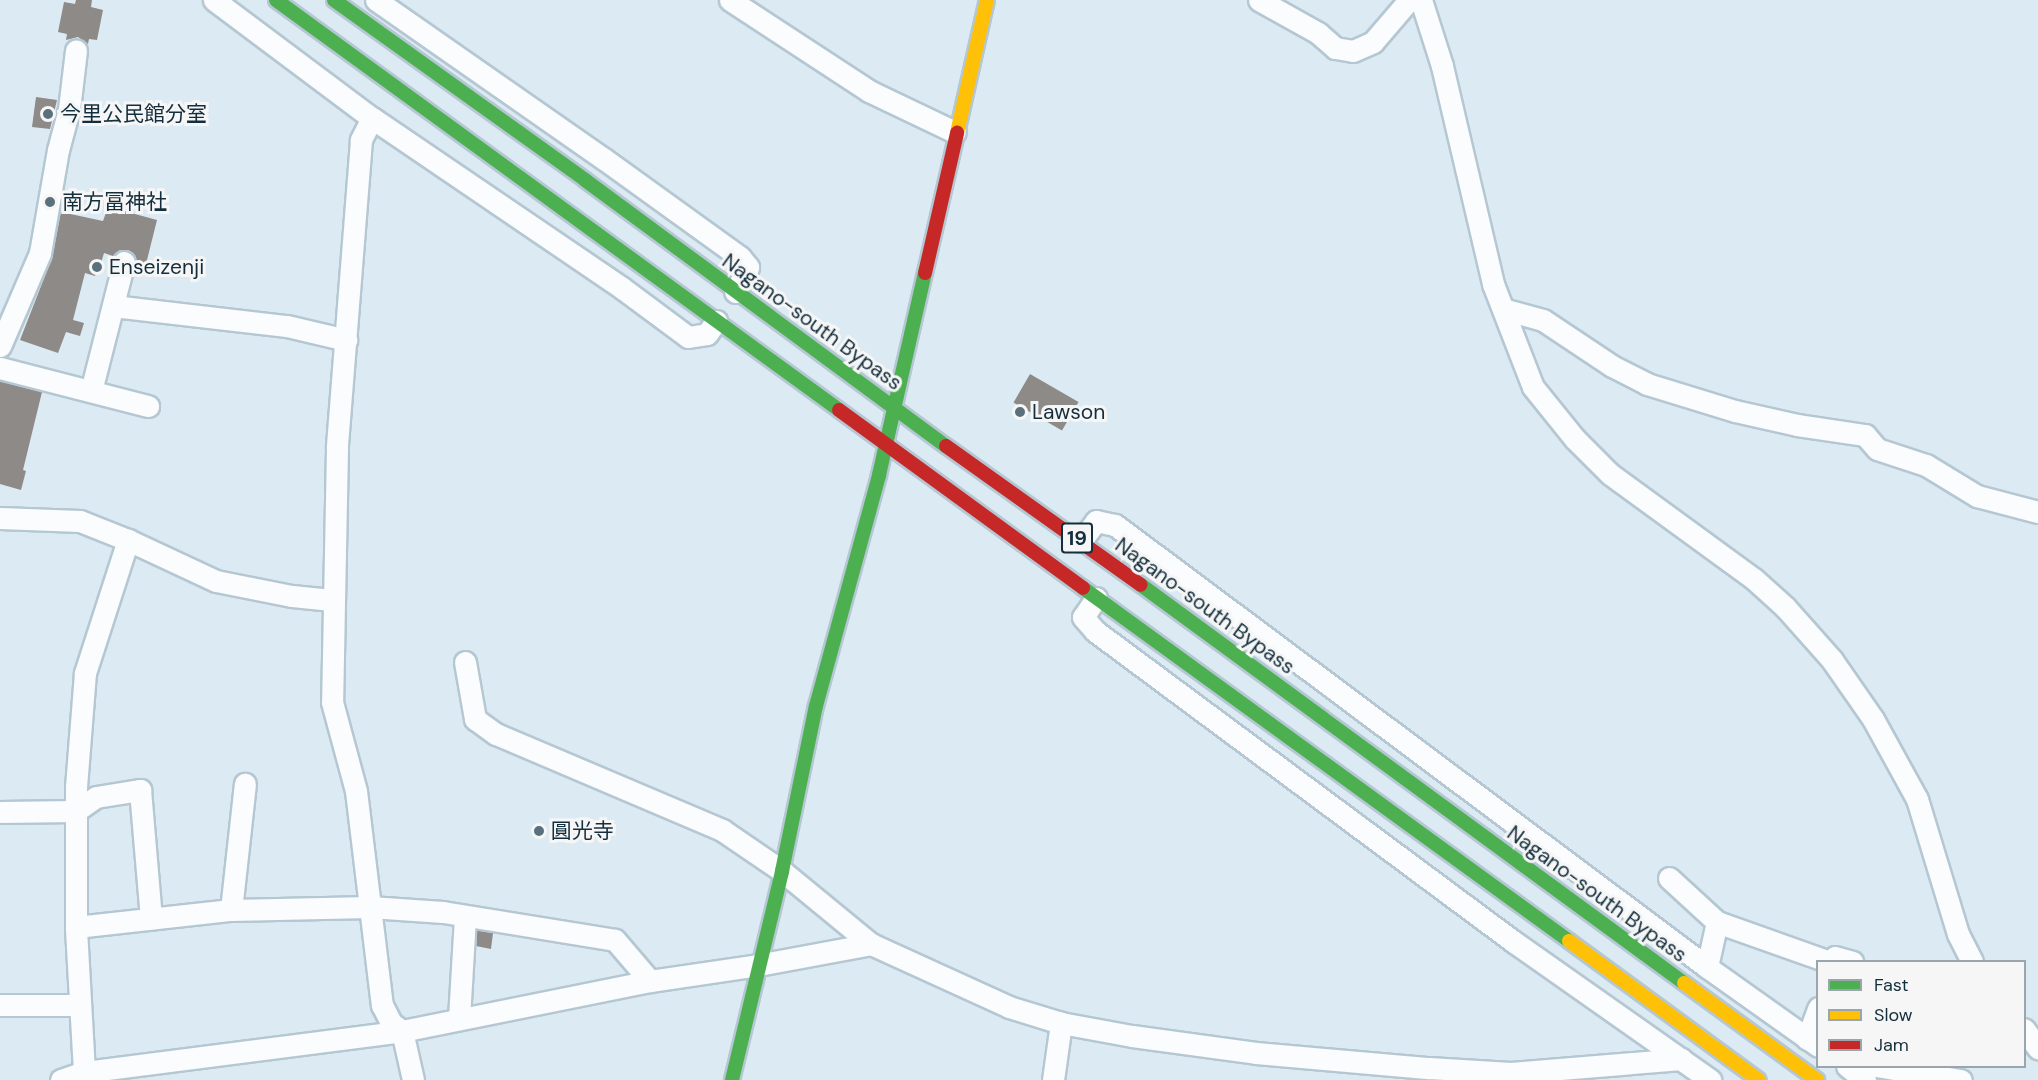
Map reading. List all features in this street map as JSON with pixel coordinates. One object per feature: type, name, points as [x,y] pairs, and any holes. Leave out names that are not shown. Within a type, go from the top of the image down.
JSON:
[{"type":"main road","name":"19","points":[[276,0],[999,524],[1096,598],[1759,1080]]},
{"type":"main road","name":"Nagano-south Bypass","points":[[334,0],[1081,541],[1817,1080]]},
{"type":"main road","points":[[732,1080],[782,871],[816,706],[879,475],[955,132],[987,0]]},
{"type":"street","points":[[214,0],[372,118],[622,288],[688,337],[707,334],[716,321]]},
{"type":"street","points":[[730,0],[870,91],[955,132]]},
{"type":"street","points":[[1259,0],[1318,33],[1335,48],[1353,51],[1373,42],[1409,0]]},
{"type":"street","points":[[1421,0],[1442,66],[1493,284],[1533,387],[1575,439],[1610,474],[1754,579],[1785,607],[1832,660],[1873,719],[1917,799],[1958,934],[1971,960]]},
{"type":"street","points":[[382,2],[740,257],[748,267],[735,292]]},
{"type":"street","points":[[0,346],[40,253],[58,150],[69,109],[76,50]]},
{"type":"street","points":[[372,118],[362,140],[338,448],[332,600],[332,702],[356,791],[382,1005],[391,1023],[402,1031],[413,1080]]},
{"type":"street","points":[[91,391],[124,262]]},
{"type":"street","points":[[112,306],[287,326],[346,340]]},
{"type":"street","points":[[1503,309],[1543,320],[1611,366],[1647,384],[1735,411],[1797,425],[1864,435],[1877,449],[1926,465],[1977,496],[2038,512]]},
{"type":"street","points":[[0,368],[148,406]]},
{"type":"street","points":[[0,518],[80,521],[128,540],[216,581],[292,597],[332,600]]},
{"type":"street","points":[[1081,541],[1096,521],[1115,525],[1707,967],[1812,1042],[1816,1019]]},
{"type":"street","points":[[84,1072],[76,927],[76,811],[85,673],[128,540]]},
{"type":"street","points":[[1096,598],[1083,617],[1095,630],[1514,942],[1710,1080]]},
{"type":"street","points":[[465,662],[475,719],[495,734],[722,830],[782,871],[871,944],[1009,1007],[1061,1023],[1256,1053],[1511,1073],[1681,1059]]},
{"type":"street","points":[[231,910],[245,784]]},
{"type":"street","points":[[0,812],[76,811],[96,797],[140,790],[151,919]]},
{"type":"street","points":[[1551,886],[1570,863]]},
{"type":"street","points":[[1669,878],[1718,922],[1826,960]]},
{"type":"street","points":[[76,927],[231,910],[370,907],[443,912],[615,940],[650,981]]},
{"type":"street","points":[[1514,942],[1532,916]]},
{"type":"street","points":[[459,1018],[465,917]]},
{"type":"street","points":[[1707,967],[1718,922]]},
{"type":"street","points":[[62,1080],[84,1072],[402,1031],[650,981],[758,965],[871,944]]},
{"type":"street","points":[[0,1005],[79,1005]]},
{"type":"street","points":[[1053,1080],[1061,1023]]},
{"type":"street","points":[[2026,1030],[2038,1048]]},
{"type":"street","points":[[1850,1068],[1865,1080]]},
{"type":"street","points":[[1904,1068],[1931,1070],[1961,1080]]},
{"type":"building","points":[[76,0],[92,0],[91,7],[103,10],[97,40],[89,39],[88,44],[78,37],[66,40],[67,34],[58,32],[64,2],[75,4]]},
{"type":"building","name":"今里公民館分室","points":[[36,97],[57,100],[50,129],[32,127]]},
{"type":"building","points":[[113,208],[157,220],[146,264],[136,262],[133,253],[128,250],[120,250],[113,256],[104,253],[98,273],[95,276],[85,273],[73,320],[84,323],[80,336],[66,332],[58,353],[20,340],[52,258],[61,212],[103,221],[107,210],[112,212]]},
{"type":"building","points":[[1030,374],[1078,402],[1062,431],[1014,403]]},
{"type":"building","points":[[0,381],[42,392],[23,470],[26,471],[21,490],[0,484]]},
{"type":"building","points":[[477,930],[493,933],[491,949],[476,946]]},
{"type":"traffic: fast","points":[[276,0],[839,410]]},
{"type":"traffic: fast","points":[[334,0],[585,180],[946,446]]},
{"type":"traffic: fast","points":[[732,1080],[782,871],[816,706],[879,475],[925,273]]},
{"type":"traffic: fast","points":[[1141,585],[1684,983]]},
{"type":"traffic: fast","points":[[1083,588],[1569,941]]},
{"type":"traffic: slow","points":[[957,133],[987,0]]},
{"type":"traffic: slow","points":[[1569,941],[1759,1080]]},
{"type":"traffic: slow","points":[[1684,983],[1817,1080]]},
{"type":"traffic: jam","points":[[925,273],[957,133]]},
{"type":"traffic: jam","points":[[839,410],[1083,588]]},
{"type":"traffic: jam","points":[[946,446],[1141,585]]},
{"type":"place","name":"今里公民館分室","points":[[48,114]]},
{"type":"place","name":"南方冨神社","points":[[50,202]]},
{"type":"place","name":"Enseizenji","points":[[97,267]]},
{"type":"place","name":"Lawson","points":[[1020,412]]},
{"type":"place","name":"圓光寺","points":[[539,831]]}]
